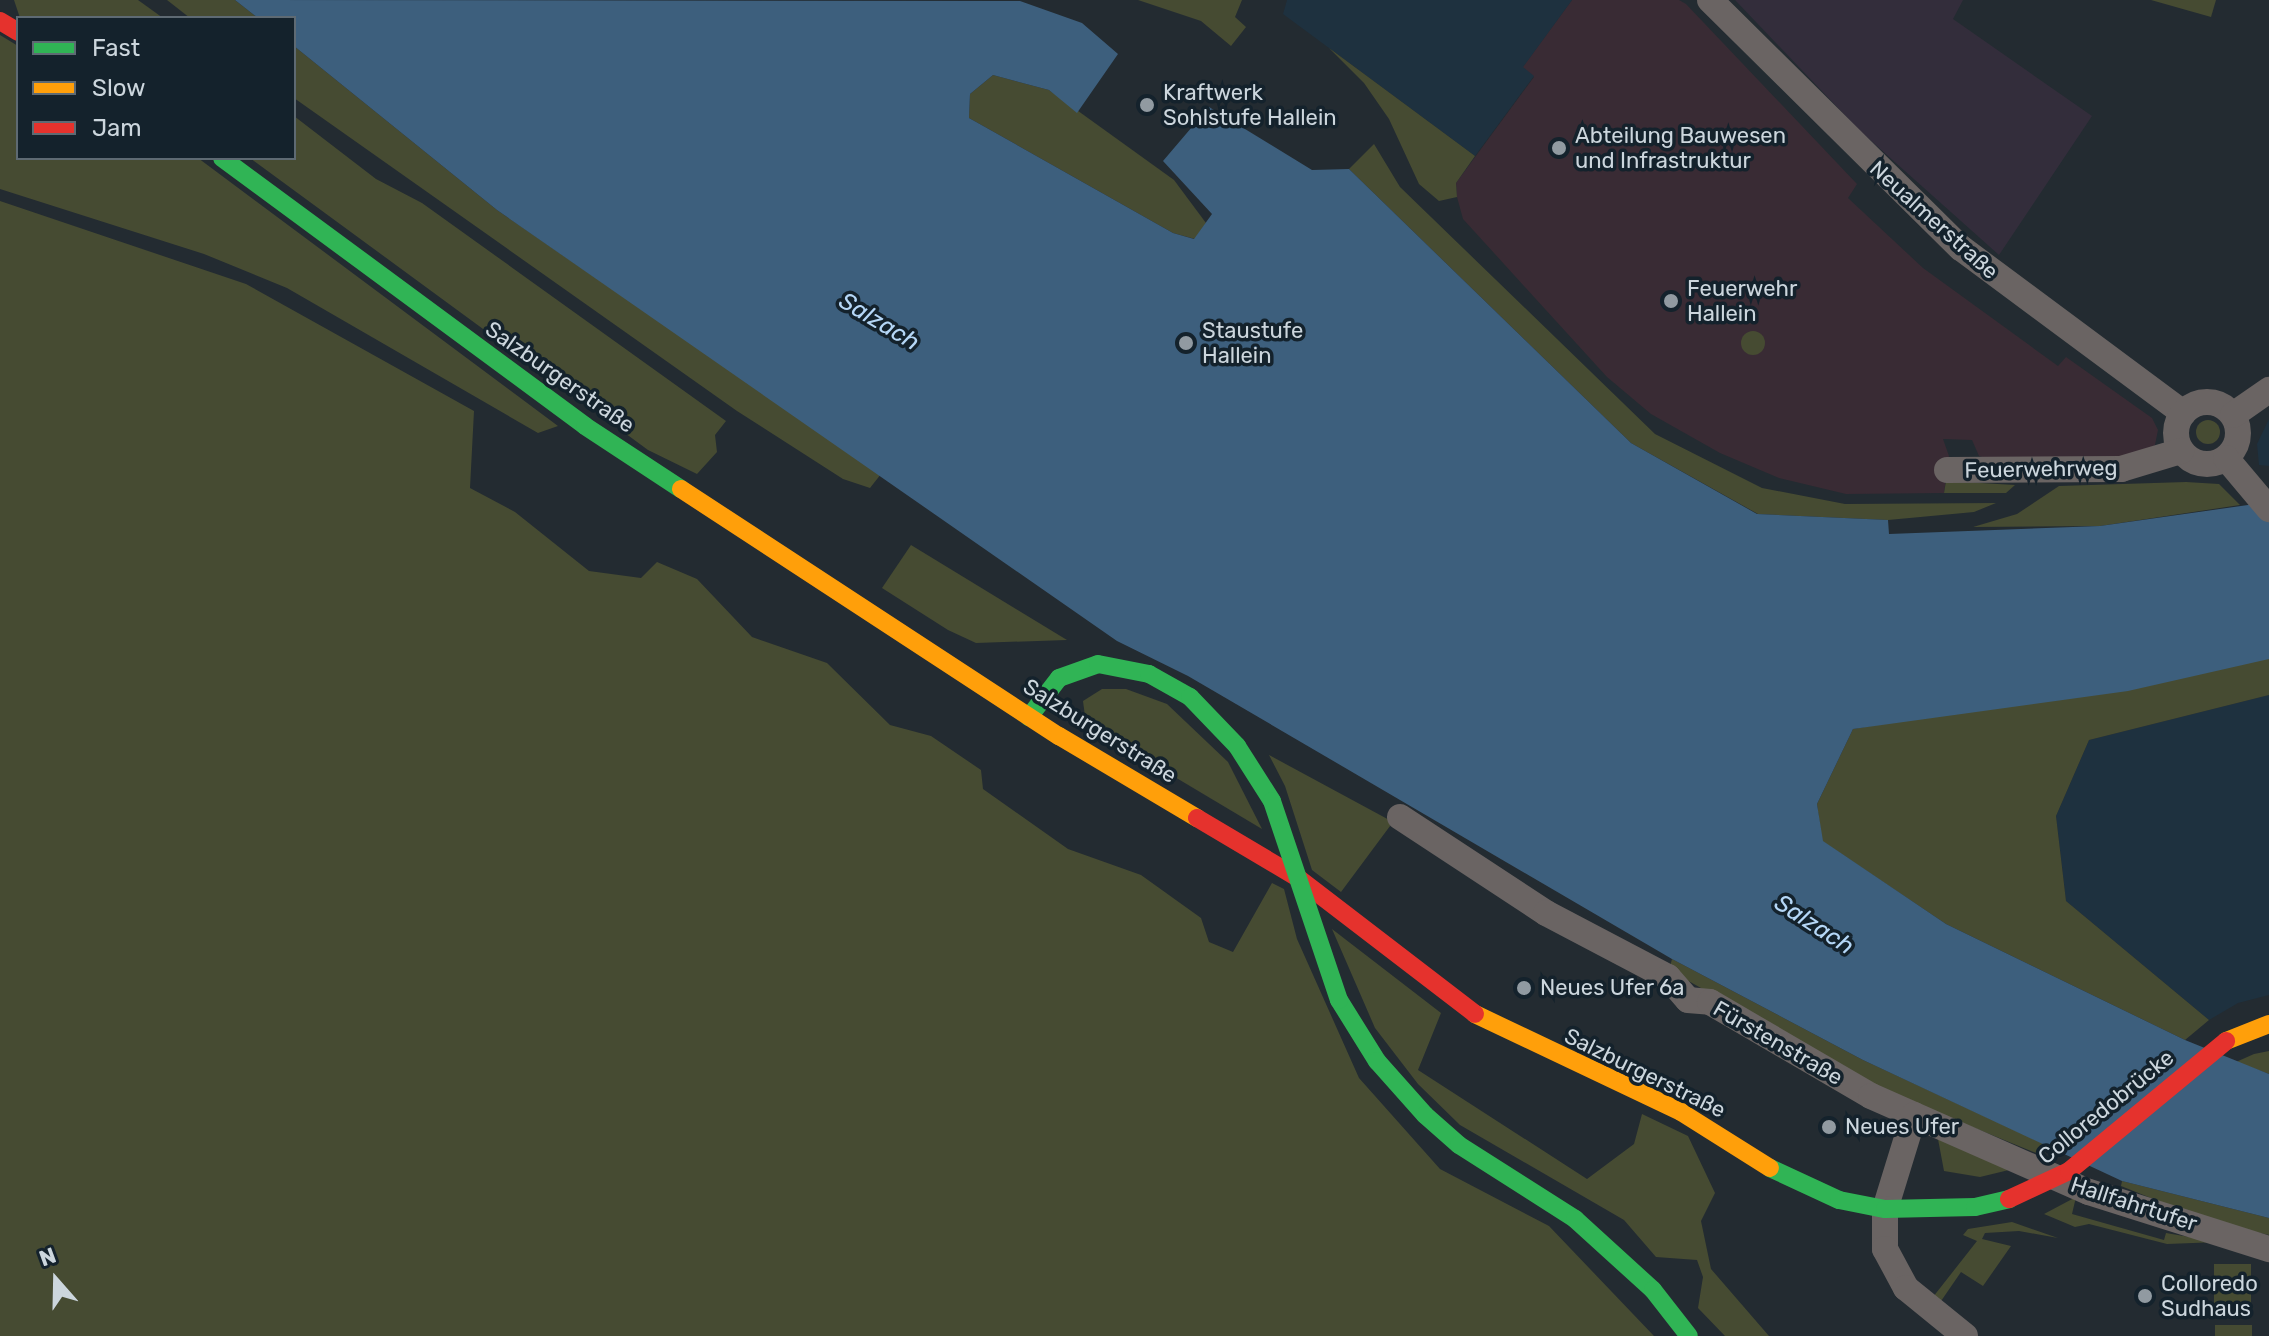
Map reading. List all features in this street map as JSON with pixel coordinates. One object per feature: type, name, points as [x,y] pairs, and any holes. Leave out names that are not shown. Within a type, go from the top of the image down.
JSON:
[{"type":"main road","name":"Salzburgerstraße","points":[[225,160],[585,426],[1029,717],[1298,878],[1475,1014],[1681,1112],[1805,1186],[1885,1209],[1975,1207],[2009,1199]]},
{"type":"main road","points":[[1029,717],[1054,683],[1076,670],[1110,664],[1160,679],[1190,697],[1237,746],[1281,824],[1339,1000],[1377,1061],[1418,1109],[1459,1145],[1575,1219],[1653,1290],[1689,1336]]},
{"type":"main road","name":"Colloredobrücke","points":[[2009,1199],[2069,1171],[2226,1041],[2269,1024]]},
{"type":"street","name":"Neualmerstraße","points":[[1710,0],[1961,248],[2183,413]]},
{"type":"street","points":[[2233,415],[2269,390]]},
{"type":"street","points":[[2209,402],[2233,415],[2238,433],[2226,458],[2198,463],[2181,451],[2176,433],[2183,413],[2209,402]]},
{"type":"street","name":"Feuerwehrweg","points":[[1947,470],[2121,469],[2181,451]]},
{"type":"street","points":[[2226,458],[2269,509]]},
{"type":"street","name":"Fürstenstraße","points":[[1400,817],[1546,913],[1668,977],[1688,1000],[1710,1002],[1871,1096],[1914,1115]]},
{"type":"street","points":[[1914,1115],[1885,1209],[1885,1249],[1892,1268],[1931,1313],[1965,1336]]},
{"type":"street","name":"Hallfahrtufer","points":[[1914,1115],[2089,1192],[2269,1249]]},
{"type":"shaded area","points":[[1287,0],[1572,0],[1523,67],[1534,76],[1475,156],[1283,14]]},
{"type":"shaded area","points":[[1572,0],[1679,0],[1686,4],[1857,184],[1848,198],[1923,268],[2058,366],[2066,357],[2152,418],[2158,430],[2155,445],[2131,458],[1992,460],[1979,456],[1972,440],[1943,439],[1949,456],[1944,493],[1846,494],[1779,478],[1720,453],[1651,414],[1607,377],[1463,219],[1457,197],[1456,183],[1534,77],[1522,68]]},
{"type":"shaded area","points":[[1735,0],[1963,0],[1953,19],[2092,116],[1999,255],[1859,130]]},
{"type":"shaded area","points":[[2269,419],[2269,466],[2259,465],[2257,444]]},
{"type":"shaded area","points":[[2269,695],[2269,995],[2238,1003],[2209,1020],[2066,901],[2056,816],[2089,740]]},
{"type":"green space","points":[[14,0],[138,0],[160,16],[19,16]]},
{"type":"green space","points":[[167,0],[235,0],[255,16],[187,16]]},
{"type":"green space","points":[[1138,0],[1242,0],[1235,17],[1246,27],[1231,46],[1201,21]]},
{"type":"green space","points":[[2151,0],[2216,0],[2211,17]]},
{"type":"green space","points":[[0,35],[16,45],[16,160],[201,160],[558,426],[538,433],[287,288],[204,254],[0,189]]},
{"type":"green space","points":[[296,48],[497,210],[881,474],[870,488],[843,479],[737,411],[296,99]]},
{"type":"green space","points":[[1329,48],[1475,156],[1456,183],[1457,197],[1439,201],[1419,184],[1389,119],[1364,83]]},
{"type":"green space","points":[[993,75],[1049,90],[1174,180],[1206,223],[1195,239],[1173,233],[969,118],[970,94]]},
{"type":"green space","points":[[296,118],[376,179],[422,203],[726,421],[715,435],[717,452],[697,474],[648,450],[253,160],[296,160]]},
{"type":"green space","points":[[1374,144],[1400,187],[1655,434],[1762,488],[1845,504],[1996,503],[1974,512],[1888,520],[1758,514],[1631,443],[1349,169]]},
{"type":"green space","points":[[0,201],[246,284],[474,411],[470,488],[515,512],[589,571],[641,578],[657,562],[697,579],[752,637],[827,663],[890,725],[931,736],[981,770],[983,789],[1068,849],[1141,875],[1201,918],[1209,942],[1233,952],[1272,883],[1284,889],[1297,939],[1359,1078],[1440,1169],[1549,1226],[1654,1336],[0,1336]]},
{"type":"green space","points":[[1753,331],[1762,334],[1765,343],[1762,352],[1753,355],[1744,352],[1741,343],[1744,334]]},
{"type":"green space","points":[[2208,420],[2217,423],[2220,432],[2217,441],[2208,444],[2199,441],[2196,432],[2199,423]]},
{"type":"green space","points":[[1946,481],[2015,485],[2006,493],[1944,493]]},
{"type":"green space","points":[[2186,482],[2219,484],[2240,505],[2100,526],[1973,527],[2017,514],[2059,486]]},
{"type":"green space","points":[[911,545],[1067,640],[976,643],[948,630],[882,588]]},
{"type":"green space","points":[[2269,658],[2269,695],[2089,740],[2056,816],[2066,901],[2209,1020],[2185,1040],[1946,924],[1822,841],[1817,804],[1853,729]]},
{"type":"green space","points":[[1102,689],[1126,689],[1167,704],[1228,762],[1262,829],[1086,724],[1083,701]]},
{"type":"green space","points":[[1269,755],[1393,822],[1341,892],[1312,870],[1285,786]]},
{"type":"green space","points":[[1332,929],[1441,1013],[1418,1070],[1587,1179],[1634,1144],[1642,1114],[1688,1136],[1715,1193],[1701,1221],[1711,1269],[1769,1336],[1725,1336],[1698,1308],[1703,1277],[1697,1260],[1656,1257],[1624,1220],[1460,1125],[1418,1084],[1375,1028]]},
{"type":"green space","points":[[1672,959],[1863,1060],[2053,1148],[2041,1155],[1882,1090],[1669,970]]},
{"type":"green space","points":[[2269,1051],[2269,1074],[2236,1062],[2254,1054]]},
{"type":"green space","points":[[1938,1139],[2013,1169],[1980,1177],[1944,1171]]},
{"type":"green space","points":[[2122,1181],[2269,1218],[2269,1235],[2211,1222],[2121,1186]]},
{"type":"green space","points":[[2076,1197],[2072,1214],[2164,1240],[2166,1233],[2219,1242],[2167,1244],[2089,1224],[2075,1227],[2044,1214]]},
{"type":"green space","points":[[2012,1222],[2058,1238],[2019,1231],[1985,1233],[1982,1239],[2011,1246],[1983,1286],[1961,1272],[1939,1304],[1933,1297],[1977,1241],[1963,1235],[1968,1229]]},
{"type":"green space","points":[[2214,1264],[2251,1264],[2251,1316],[2214,1316]]},
{"type":"green space","points":[[2215,1325],[2252,1325],[2252,1336],[2215,1336]]},
{"type":"water","name":"Salzach","points":[[235,0],[1020,1],[1082,23],[1118,54],[1077,113],[1049,90],[993,75],[970,94],[969,118],[1173,233],[1194,239],[1212,214],[1163,161],[1209,107],[1312,170],[1349,169],[1631,443],[1757,514],[1888,520],[1889,534],[2100,526],[2269,502],[2269,659],[2128,691],[1853,729],[1817,804],[1823,841],[1946,924],[2185,1040],[2269,1074],[2269,1218],[2122,1181],[1863,1060],[1672,959],[1188,676],[1117,641],[497,210],[296,48],[296,16],[255,16]]},
{"type":"traffic: fast","points":[[225,160],[585,426],[681,489]]},
{"type":"traffic: fast","points":[[1029,717],[1059,678],[1098,664],[1149,674],[1190,697]]},
{"type":"traffic: fast","points":[[1190,697],[1237,746],[1272,801],[1339,1000]]},
{"type":"traffic: fast","points":[[1339,1000],[1377,1061],[1425,1115],[1459,1145],[1575,1219],[1653,1290],[1689,1336]]},
{"type":"traffic: fast","points":[[1770,1168],[1839,1200],[1885,1209],[1975,1207],[2009,1199]]},
{"type":"traffic: slow","points":[[681,489],[1059,736],[1197,818]]},
{"type":"traffic: slow","points":[[1475,1014],[1681,1112],[1770,1168]]},
{"type":"traffic: slow","points":[[2226,1041],[2269,1024]]},
{"type":"traffic: jam","points":[[0,21],[16,31]]},
{"type":"traffic: jam","points":[[1197,818],[1298,878],[1475,1014]]},
{"type":"traffic: jam","points":[[2009,1199],[2069,1171],[2226,1041]]},
{"type":"place","name":"Kraftwerk Sohlstufe Hallein","points":[[1147,105]]},
{"type":"place","name":"Abteilung Bauwesen und Infrastruktur","points":[[1559,148]]},
{"type":"place","name":"Feuerwehr Hallein","points":[[1671,301]]},
{"type":"place","name":"Staustufe Hallein","points":[[1186,343]]},
{"type":"place","name":"Neues Ufer 6a","points":[[1524,988]]},
{"type":"place","name":"Neues Ufer","points":[[1829,1127]]},
{"type":"place","name":"Colloredo Sudhaus","points":[[2145,1296]]}]
